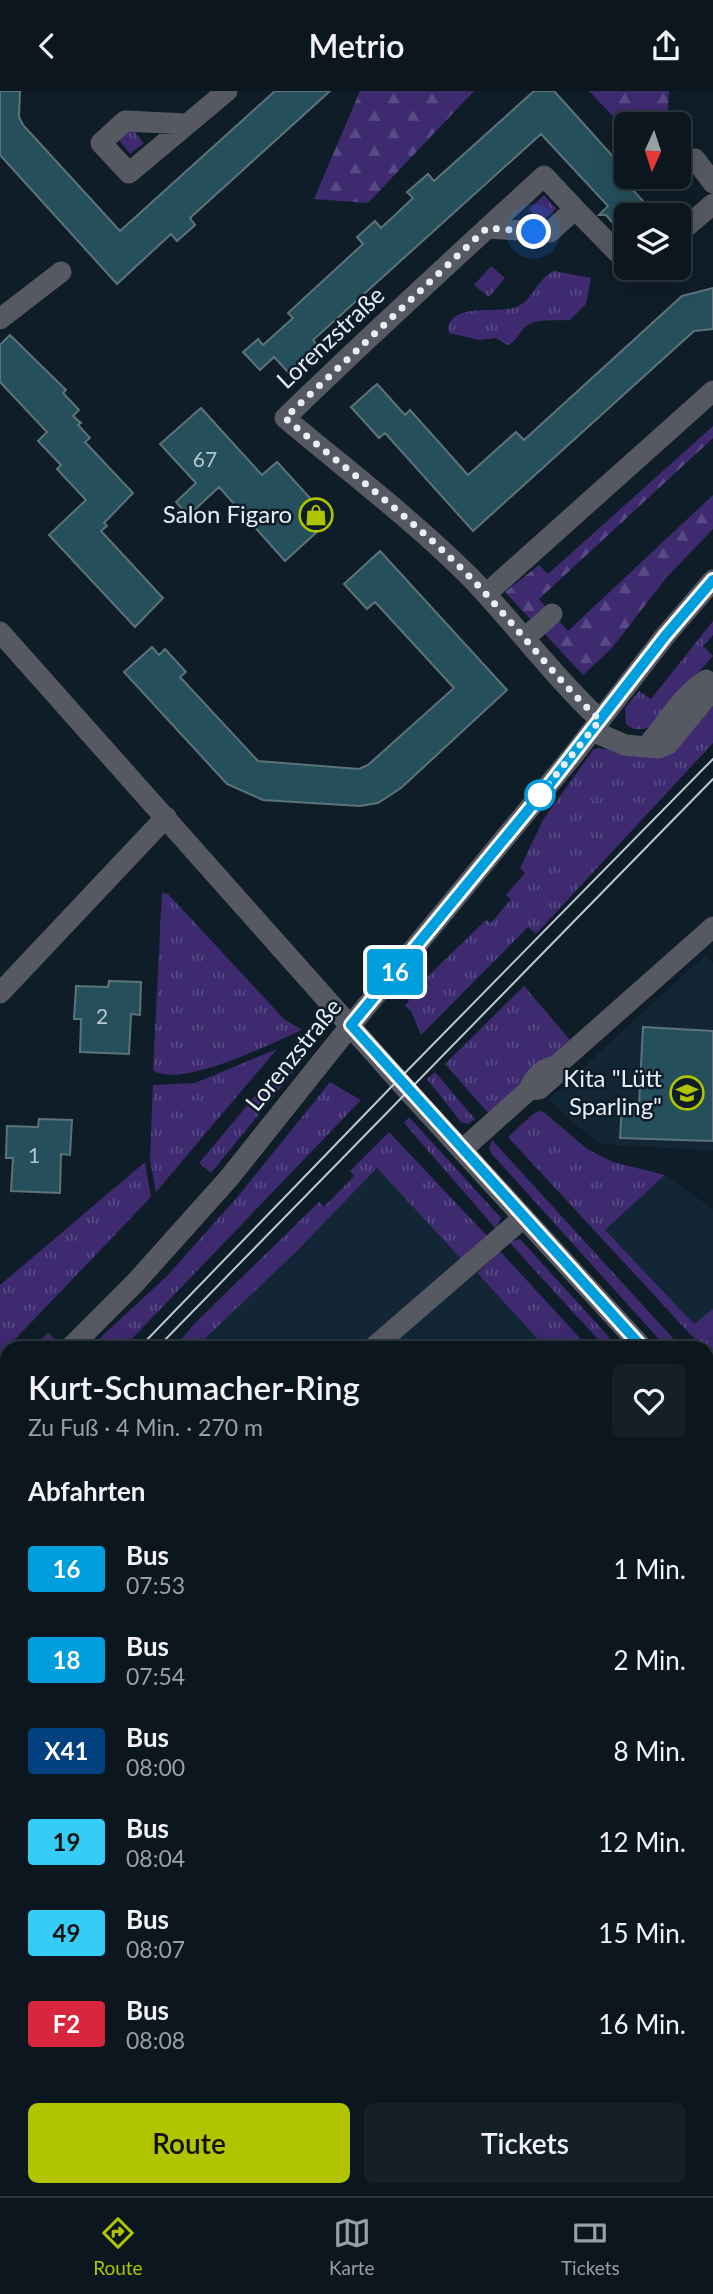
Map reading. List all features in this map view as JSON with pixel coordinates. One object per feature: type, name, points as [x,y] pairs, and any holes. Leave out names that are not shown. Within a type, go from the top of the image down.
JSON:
[{"type":"street","points":[[187,124],[227,91]]},
{"type":"street","points":[[695,159],[713,183]]},
{"type":"street","name":"Lorenzstraße","points":[[596,726],[525,638],[447,555],[285,418],[544,176],[614,249]]},
{"type":"street","points":[[691,223],[713,204]]},
{"type":"street","points":[[487,228],[550,232],[575,209]]},
{"type":"street","points":[[0,319],[61,272]]},
{"type":"street","points":[[486,594],[713,391]]},
{"type":"street","name":"Lorenzstraße","points":[[77,1341],[135,1283],[221,1187],[713,580]]},
{"type":"street","points":[[525,638],[552,614]]},
{"type":"street","points":[[0,632],[631,1341]]},
{"type":"street","points":[[596,726],[625,745],[646,747],[692,689],[710,676]]},
{"type":"street","points":[[0,993],[166,817]]},
{"type":"street","points":[[461,1150],[528,1090],[539,1089],[555,1075],[556,1066],[713,927]]},
{"type":"street","points":[[381,1341],[523,1218]]},
{"type":"shaded area","points":[[705,955],[713,963],[713,1151],[601,1144],[549,1099]]},
{"type":"shaded area","points":[[377,1168],[539,1341],[202,1341],[298,1250]]},
{"type":"shaded area","points":[[665,1175],[713,1209],[713,1309],[694,1324],[605,1230]]},
{"type":"green space","points":[[360,91],[474,91],[368,203],[314,199]]},
{"type":"green space","points":[[589,91],[669,91],[668,112],[614,112],[614,117]]},
{"type":"green space","points":[[131,128],[144,143],[130,154],[118,139]]},
{"type":"green space","points":[[544,195],[556,209],[541,222],[529,209]]},
{"type":"green space","points":[[491,266],[505,278],[489,297],[474,285]]},
{"type":"green space","points":[[554,271],[591,278],[586,304],[570,320],[532,323],[507,345],[496,338],[479,340],[449,333],[450,323],[463,313],[519,306]]},
{"type":"green space","points":[[713,426],[713,438],[539,599],[546,607],[530,619],[505,592],[539,565],[548,574]]},
{"type":"green space","points":[[713,495],[713,529],[667,577],[611,649],[583,675],[544,633],[558,620],[568,631]]},
{"type":"green space","points":[[713,621],[713,635],[703,646],[713,656],[649,727],[637,729],[626,724],[625,708],[639,691],[651,699]]},
{"type":"green space","points":[[713,693],[713,743],[536,934],[528,927],[421,1035],[411,1011],[405,1006],[422,982],[486,920],[491,923],[511,899],[506,895],[525,873],[520,868],[543,820],[593,750],[598,748],[645,754]]},
{"type":"green space","points":[[162,893],[168,894],[284,1019],[302,1030],[249,1054],[204,1070],[166,1075],[153,1070]]},
{"type":"green space","points":[[524,986],[570,1040],[489,1114],[445,1064]]},
{"type":"green space","points":[[301,1041],[308,1050],[304,1059],[211,1173],[199,1163]]},
{"type":"green space","points":[[277,1049],[156,1192],[150,1160],[153,1085],[195,1083]]},
{"type":"green space","points":[[435,1072],[475,1119],[468,1124],[461,1122],[427,1079]]},
{"type":"green space","points":[[330,1082],[361,1100],[130,1341],[97,1341],[167,1276],[240,1194]]},
{"type":"green space","points":[[539,1111],[545,1113],[587,1149],[613,1162],[665,1175],[605,1230],[694,1324],[713,1309],[713,1341],[696,1341],[508,1137]]},
{"type":"green space","points":[[409,1117],[501,1218],[496,1229],[404,1123]]},
{"type":"green space","points":[[389,1132],[490,1239],[465,1263],[377,1168],[298,1250],[202,1341],[180,1341],[195,1323],[319,1202],[324,1207],[354,1176],[350,1171]]},
{"type":"green space","points":[[492,1140],[676,1341],[661,1341],[489,1148]]},
{"type":"green space","points":[[145,1162],[151,1197],[13,1341],[0,1341],[0,1285]]},
{"type":"green space","points":[[520,1239],[609,1337],[607,1341],[600,1341],[509,1242]]},
{"type":"green space","points":[[500,1251],[582,1341],[539,1341],[477,1273]]},
{"type":"green space","points":[[48,1333],[57,1341],[39,1341]]},
{"type":"building","points":[[0,91],[20,91],[19,117],[23,125],[120,231],[275,91],[330,91],[190,218],[195,225],[177,241],[171,234],[117,284],[0,155]]},
{"type":"building","points":[[534,91],[554,91],[614,158],[614,189],[632,189],[645,203],[614,203],[614,224],[606,215],[599,215],[608,206],[541,134],[313,340],[318,346],[288,372],[274,357],[260,370],[243,352],[258,339],[263,345],[293,318],[288,313],[363,244],[357,237],[375,221],[381,228],[413,198],[407,192],[428,174],[434,181]]},
{"type":"building","points":[[713,288],[713,329],[694,331],[473,531],[385,433],[379,438],[351,407],[377,384],[405,415],[410,410],[468,475],[516,432],[524,440],[682,296]]},
{"type":"building","points":[[10,335],[66,390],[63,393],[79,410],[73,416],[90,438],[85,442],[133,493],[104,523],[107,526],[101,531],[163,598],[135,627],[49,535],[86,500],[57,469],[61,465],[38,441],[47,432],[0,382],[0,345]]},
{"type":"building","points":[[201,408],[262,475],[277,462],[330,520],[285,561],[219,487],[188,516],[176,502],[196,483],[160,444]]},
{"type":"building","points":[[380,551],[507,690],[401,788],[378,803],[360,806],[263,800],[227,784],[124,672],[152,647],[159,655],[165,649],[186,672],[180,677],[258,761],[359,769],[368,765],[454,688],[375,602],[367,609],[344,584]]},
{"type":"building","points":[[109,981],[141,982],[140,1015],[131,1014],[129,1054],[80,1052],[81,1019],[74,1019],[76,986],[108,987]]},
{"type":"building","name":"Kita \"Lütt Sparling\"","points":[[643,1027],[713,1031],[713,1141],[620,1138],[622,1105],[639,1106]]},
{"type":"building","points":[[39,1119],[72,1120],[70,1155],[61,1154],[60,1193],[11,1191],[13,1158],[6,1158],[7,1126],[38,1127]]},
{"type":"tram line","points":[[146,1341],[713,759]]},
{"type":"tram line","points":[[164,1341],[713,779]]},
{"type":"bus line","name":"16","points":[[637,1341],[461,1150],[351,1025],[713,580]]},
{"type":"place","name":"Salon Figaro","points":[[316,515]]},
{"type":"place","name":"Kita \"Lütt Sparling\"","points":[[687,1093]]},
{"type":"route","points":[[534,232],[487,228],[285,418],[447,555],[486,594],[575,697],[600,720],[535,801],[540,795]]}]
